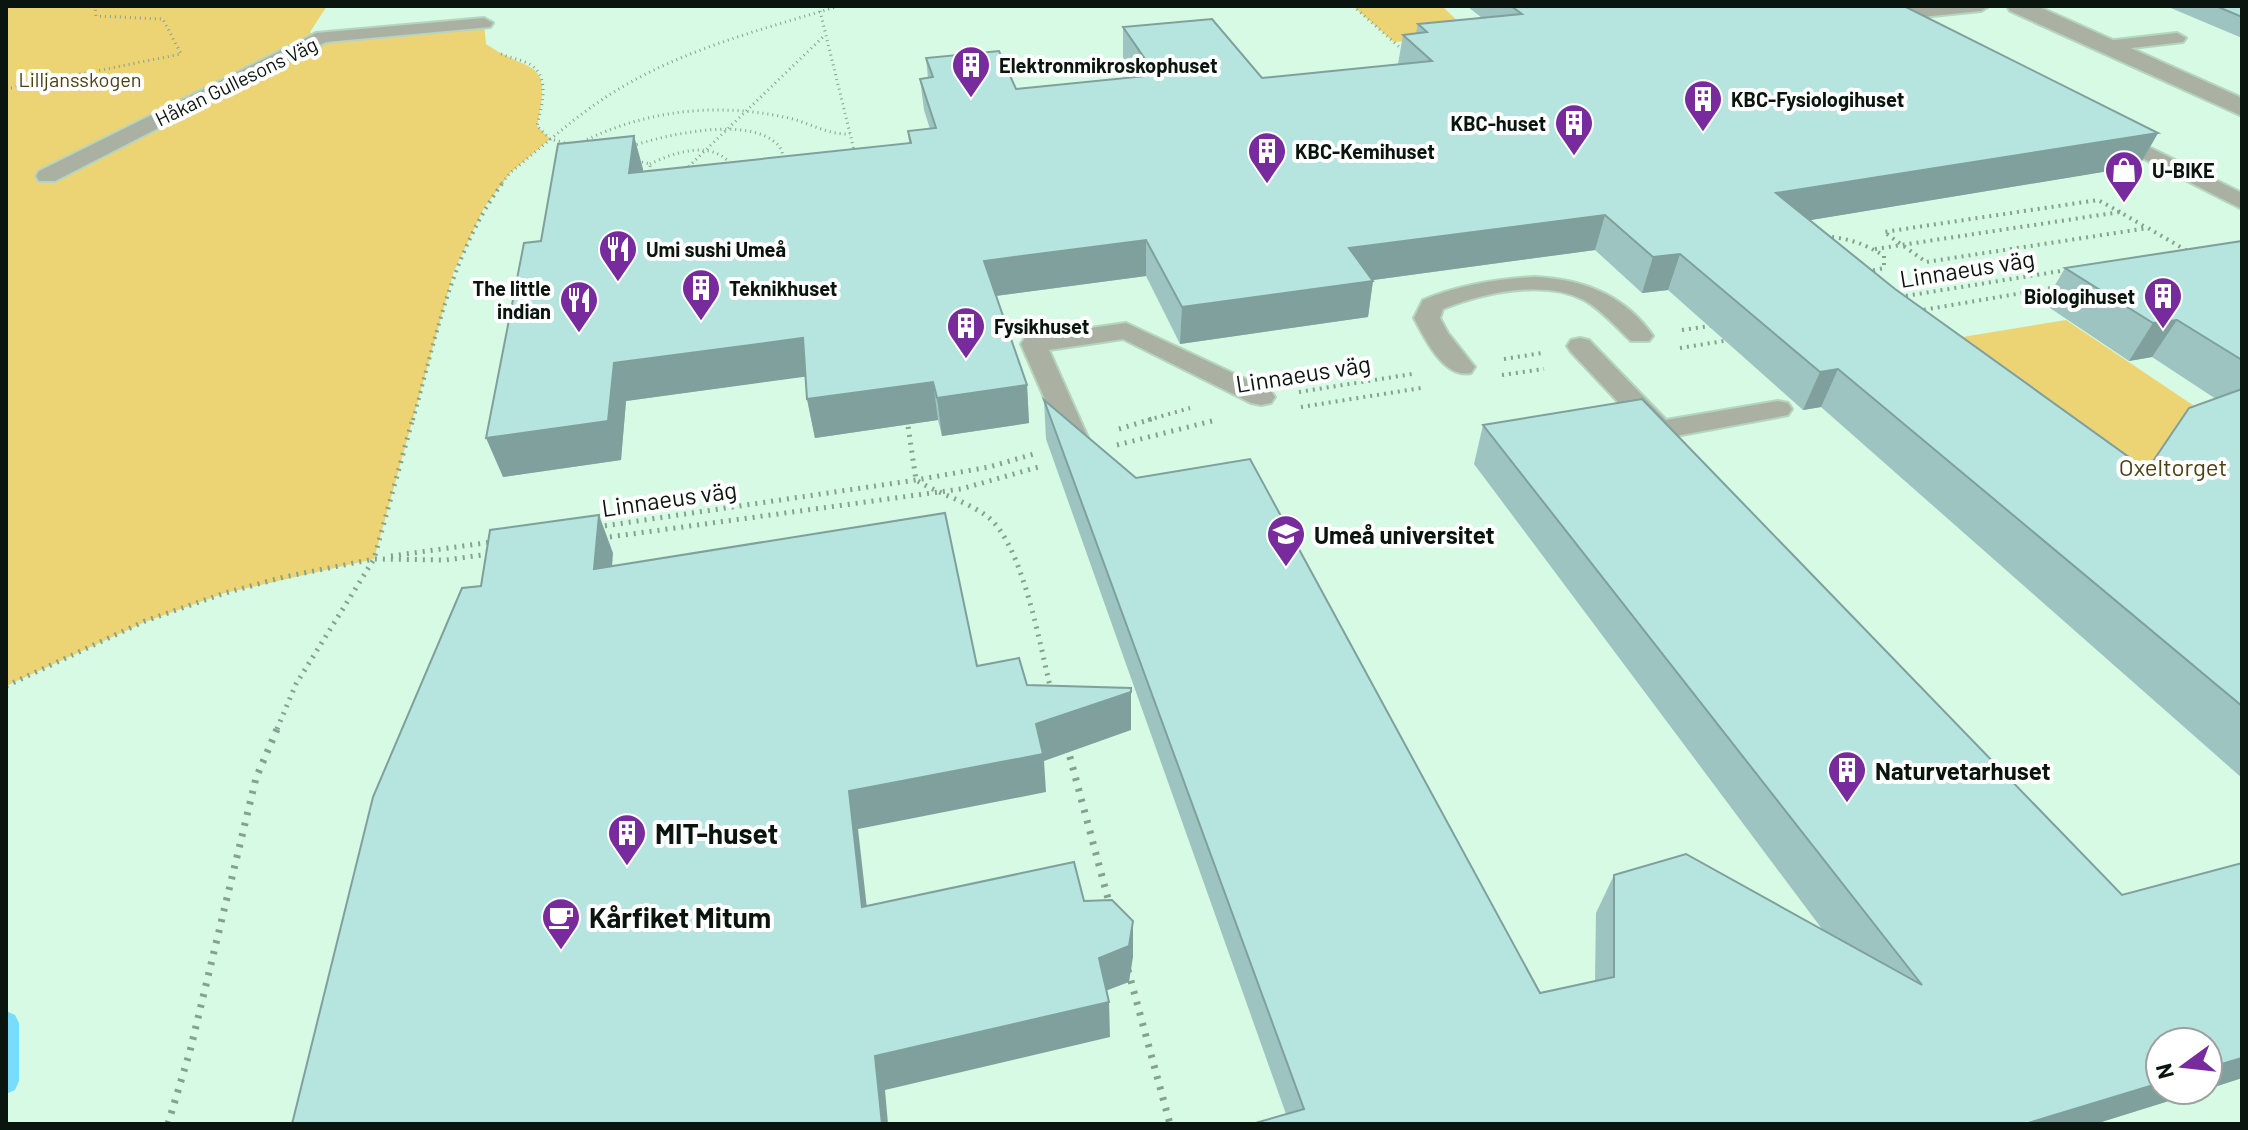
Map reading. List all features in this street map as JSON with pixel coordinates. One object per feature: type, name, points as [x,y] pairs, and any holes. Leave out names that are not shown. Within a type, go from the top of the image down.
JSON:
[{"type":"street","points":[[2018,6],[2242,108]]},
{"type":"lane","points":[[1864,6],[1911,30]]},
{"type":"lane","points":[[1883,16],[1981,6]]},
{"type":"lane","name":"Håkan Gullesons Väg","points":[[47,176],[322,37],[484,23]]},
{"type":"lane","points":[[2106,46],[2177,38]]},
{"type":"lane","points":[[2089,123],[2242,202]]},
{"type":"lane","points":[[1462,367],[1436,336],[1427,318],[1432,305],[1450,296],[1518,285],[1551,284],[1589,293],[1640,336]]},
{"type":"lane","points":[[1076,442],[1034,344],[1126,331],[1261,397]]},
{"type":"lane","points":[[1587,353],[1660,430],[1778,409]]},
{"type":"path","points":[[6,6],[16,6]]},
{"type":"path","points":[[6,89],[181,54],[163,19],[96,16],[95,6]]},
{"type":"path","points":[[168,1124],[190,1051],[256,778],[296,684],[374,559],[454,271],[484,208],[510,173],[550,139],[604,98],[645,74],[739,36],[839,6]]},
{"type":"path","points":[[1353,6],[1405,52]]},
{"type":"path","points":[[820,11],[856,161]]},
{"type":"path","points":[[484,23],[485,44],[540,72],[544,83],[537,126],[550,139],[588,149]]},
{"type":"path","points":[[684,171],[826,34]]},
{"type":"path","points":[[1401,59],[1414,46]]},
{"type":"path","points":[[576,146],[595,134],[656,116],[704,110],[746,111],[788,117],[832,136],[850,134]]},
{"type":"path","points":[[628,147],[674,133],[726,130],[771,141],[785,156],[785,165]]},
{"type":"path","points":[[625,158],[650,164],[669,156],[705,151],[732,162],[732,171]]},
{"type":"path","points":[[650,164],[650,187]]},
{"type":"path","points":[[2148,228],[1926,262],[1884,232],[2098,200],[2120,212],[2148,228],[2186,250],[2197,256]]},
{"type":"path","points":[[1875,249],[1884,256],[1884,268],[1867,274],[1844,272],[1812,259],[1804,244],[1818,236],[1843,237],[1875,249],[2120,212]]},
{"type":"path","points":[[2171,253],[2200,248]]},
{"type":"path","name":"Linnaeus väg","points":[[1886,299],[2081,267]]},
{"type":"path","points":[[1905,313],[2072,285]]},
{"type":"path","points":[[1640,336],[1717,325]]},
{"type":"path","points":[[1670,349],[1732,340]]},
{"type":"path","points":[[1502,376],[1587,353]]},
{"type":"path","name":"Linnaeus väg","points":[[593,527],[989,467],[1196,407],[1462,367],[1587,353]]},
{"type":"path","points":[[1288,409],[1425,387]]},
{"type":"path","points":[[906,416],[916,480],[934,492],[990,518],[1013,551],[1054,702]]},
{"type":"path","points":[[1107,448],[1227,419]]},
{"type":"path","points":[[587,540],[961,489],[1049,464]]},
{"type":"path","points":[[6,686],[145,621],[225,593],[374,559],[500,541]]},
{"type":"path","points":[[374,559],[446,560],[493,554]]},
{"type":"path","points":[[1063,732],[1112,913]]},
{"type":"path","points":[[1125,958],[1170,1124]]},
{"type":"green space","name":"Lilljansskogen","points":[[6,6],[327,6],[310,32],[312,36],[484,23],[486,44],[527,65],[540,77],[542,88],[537,126],[550,139],[510,173],[484,208],[454,271],[374,559],[225,593],[145,622],[6,686]]},
{"type":"green space","points":[[1353,6],[1442,6],[1473,36],[1394,42]]},
{"type":"green space","name":"Oxeltorget","points":[[2066,320],[2242,438],[2242,597],[1914,345]]},
{"type":"building","points":[[1511,6],[1904,6],[2158,133],[1776,193],[1895,289],[2147,470],[2189,408],[2242,389],[2242,706],[1838,369],[1820,372],[1680,254],[1653,257],[1605,215],[1349,248],[1373,281],[1182,307],[1146,240],[984,261],[1027,385],[937,398],[933,382],[807,399],[803,338],[614,363],[608,421],[486,438],[524,243],[541,241],[558,144],[634,136],[629,173],[911,143],[908,131],[936,128],[920,79],[933,77],[926,58],[999,51],[1016,89],[1156,75],[1123,27],[1212,19],[1262,78],[1432,61],[1403,35],[1427,32],[1418,24],[1522,14]]},
{"type":"building","points":[[2216,6],[2242,6],[2242,17]]},
{"type":"building","points":[[2242,241],[2242,360],[2177,320],[2153,323],[2065,268]]},
{"type":"building","name":"Naturvetarhuset","points":[[1642,399],[2122,895],[2242,863],[2242,1058],[2224,1063],[2224,1026],[2144,1026],[2144,1088],[2025,1124],[1252,1124],[1304,1109],[1044,400],[1136,478],[1250,459],[1540,993],[1614,977],[1614,875],[1686,854],[1922,985],[1483,425]]},
{"type":"building","name":"MIT-huset","points":[[945,513],[977,666],[1019,658],[1027,685],[1131,688],[1131,692],[1036,724],[1043,754],[849,791],[862,907],[1074,862],[1084,901],[1112,900],[1133,921],[1129,946],[1099,958],[1109,1002],[875,1056],[882,1124],[292,1124],[373,797],[462,588],[481,586],[490,530],[599,515],[594,569]]},
{"type":"waterway","points":[[6,1023],[6,1081]]},
{"type":"place","name":"Elektronmikroskophuset","points":[[971,99]]},
{"type":"place","name":"KBC-Fysiologihuset","points":[[1703,133]]},
{"type":"place","name":"KBC-huset","points":[[1574,157]]},
{"type":"place","name":"KBC-Kemihuset","points":[[1267,185]]},
{"type":"place","name":"U-BIKE","points":[[2124,204]]},
{"type":"place","name":"Umi sushi Umeå","points":[[618,283]]},
{"type":"place","name":"Teknikhuset","points":[[701,322]]},
{"type":"place","name":"Biologihuset","points":[[2163,330]]},
{"type":"place","name":"The little indian","points":[[579,334]]},
{"type":"place","name":"Fysikhuset","points":[[966,360]]},
{"type":"place","name":"Umeå universitet","points":[[1286,568]]},
{"type":"place","name":"Naturvetarhuset","points":[[1847,804]]},
{"type":"place","name":"MIT-huset","points":[[627,867]]},
{"type":"place","name":"Kårfiket Mitum","points":[[561,951]]}]
